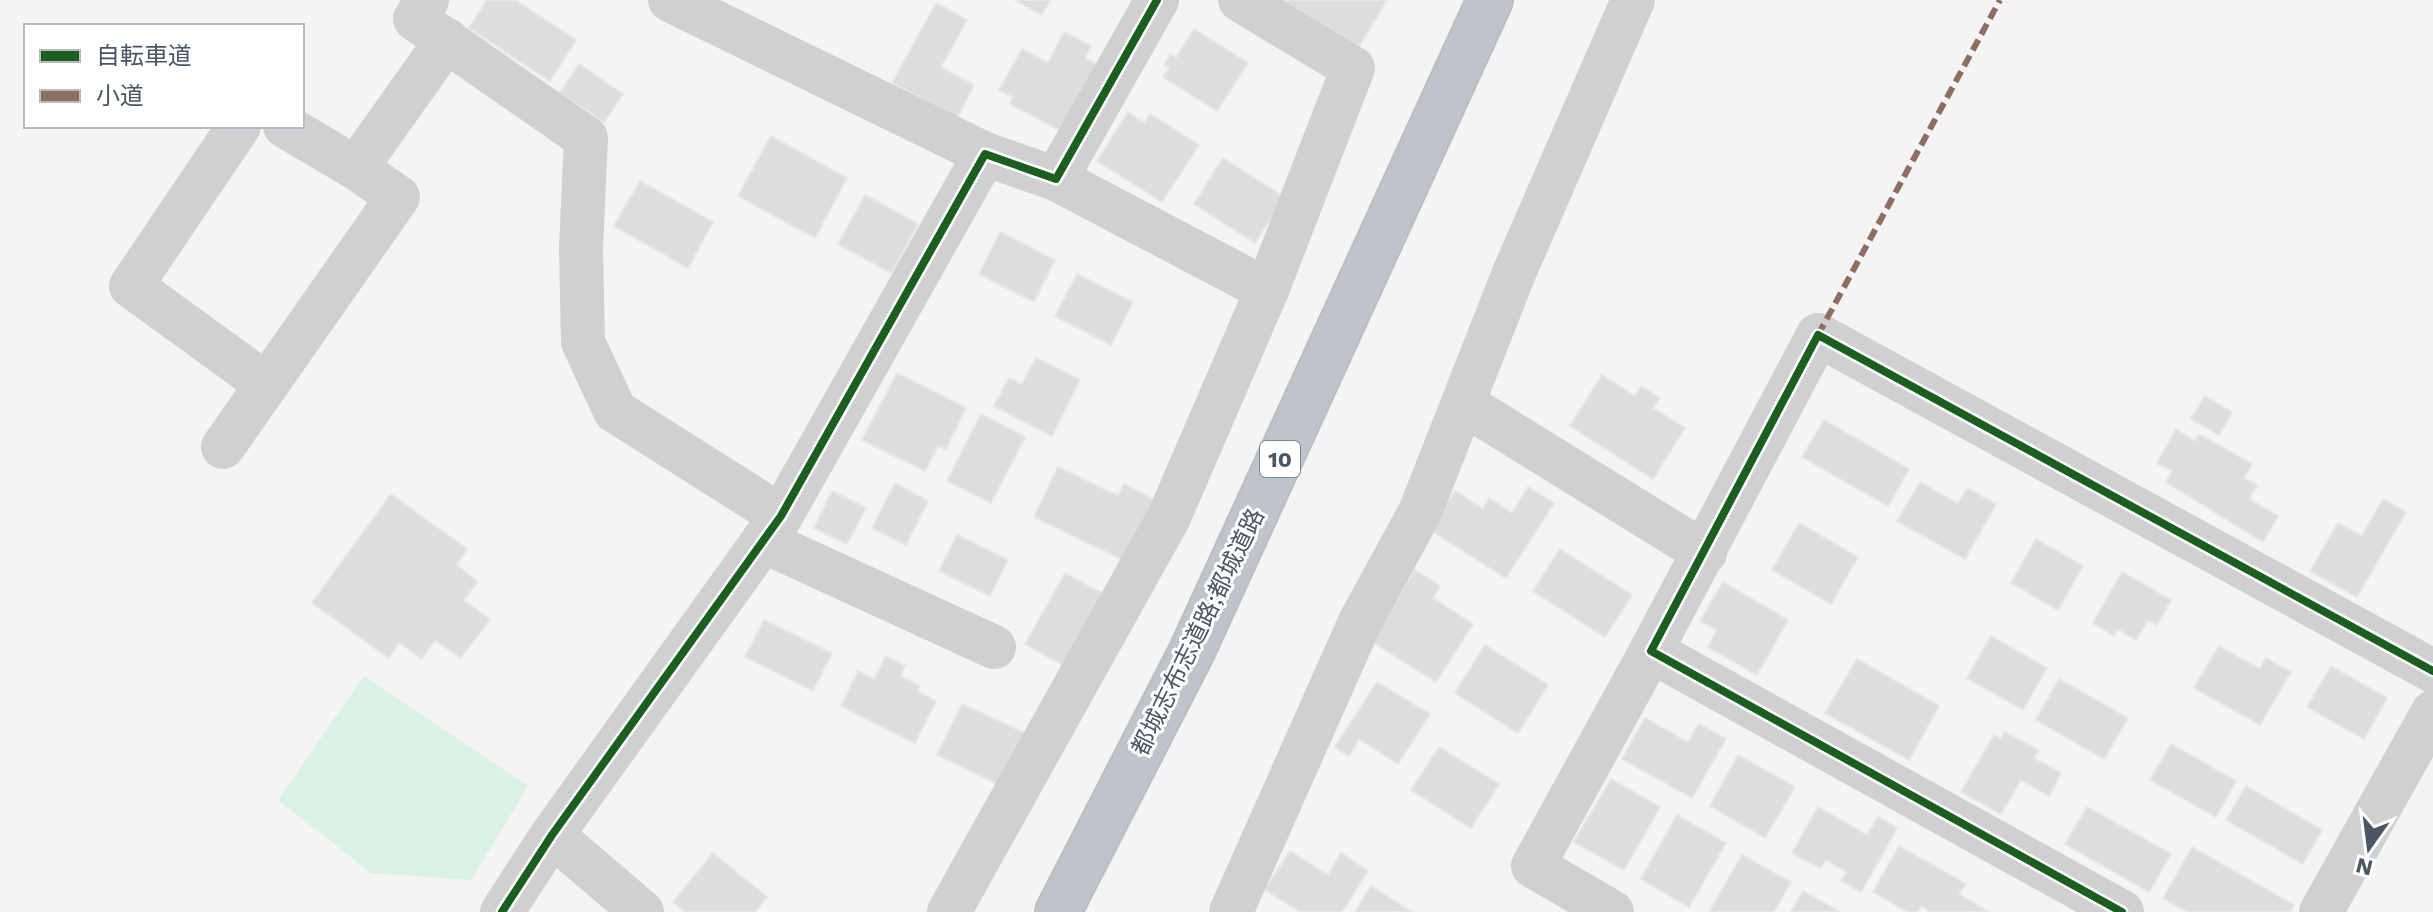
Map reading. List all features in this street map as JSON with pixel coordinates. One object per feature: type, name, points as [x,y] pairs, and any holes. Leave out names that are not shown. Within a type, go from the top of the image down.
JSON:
[{"type":"highway","name":"都城志布志道路;都城道路","points":[[1058,912],[1192,651],[1490,0]]},
{"type":"street","points":[[427,0],[415,19],[586,138],[581,248],[583,342],[615,411],[772,528],[994,647]]},
{"type":"street","points":[[670,0],[985,154],[1056,179],[1267,290]]},
{"type":"street","points":[[1056,179],[1157,0]]},
{"type":"street","points":[[949,912],[1169,517],[1267,290],[1353,68],[1240,0]]},
{"type":"street","points":[[1231,912],[1360,622],[1420,512],[1514,273],[1633,0]]},
{"type":"street","points":[[356,168],[447,40]]},
{"type":"street","points":[[238,128],[131,286],[266,384]]},
{"type":"street","points":[[223,447],[398,197],[288,128]]},
{"type":"street","points":[[502,912],[552,835],[772,528],[985,154]]},
{"type":"street","points":[[1612,912],[1533,866],[1705,553],[1818,335],[2433,671]]},
{"type":"street","points":[[1464,404],[1705,553]]},
{"type":"street","points":[[1651,651],[2122,912]]},
{"type":"street","points":[[2321,912],[2433,712]]},
{"type":"street","points":[[552,835],[642,912]]},
{"type":"green space","points":[[364,676],[528,786],[471,880],[371,873],[278,800]]},
{"type":"building","points":[[487,0],[515,0],[576,40],[550,81],[469,28]]},
{"type":"building","points":[[1015,0],[1050,0],[1042,15]]},
{"type":"building","points":[[1282,0],[1387,0],[1359,46]]},
{"type":"building","points":[[936,3],[967,20],[941,67],[974,85],[957,118],[892,83]]},
{"type":"building","points":[[1194,29],[1248,63],[1217,111],[1163,77],[1169,68],[1164,65],[1170,54],[1176,58]]},
{"type":"building","points":[[1064,32],[1091,46],[1085,58],[1099,66],[1063,132],[1010,104],[1013,97],[999,90],[1022,49],[1048,63]]},
{"type":"building","points":[[579,64],[623,94],[604,122],[560,93]]},
{"type":"building","points":[[1128,112],[1144,123],[1150,114],[1199,145],[1162,202],[1097,161]]},
{"type":"building","points":[[771,136],[847,178],[815,238],[738,196]]},
{"type":"building","points":[[1223,158],[1284,197],[1255,243],[1194,204]]},
{"type":"building","points":[[640,181],[713,222],[688,268],[614,226]]},
{"type":"building","points":[[865,195],[918,224],[891,273],[838,244]]},
{"type":"building","points":[[1000,232],[1055,260],[1034,302],[979,274]]},
{"type":"building","points":[[1077,274],[1133,302],[1111,345],[1055,316]]},
{"type":"building","points":[[1036,358],[1080,380],[1052,436],[994,406],[1009,378],[1022,384]]},
{"type":"building","points":[[897,373],[966,408],[946,449],[938,446],[925,471],[862,440]]},
{"type":"building","points":[[1602,375],[1635,396],[1641,386],[1660,398],[1653,408],[1685,428],[1653,479],[1570,426]]},
{"type":"building","points":[[2205,396],[2232,412],[2219,435],[2191,419]]},
{"type":"building","points":[[981,414],[1025,437],[991,503],[947,481]]},
{"type":"building","points":[[1824,420],[1909,469],[1888,506],[1802,457]]},
{"type":"building","points":[[2176,429],[2195,441],[2199,434],[2252,464],[2244,478],[2257,485],[2249,499],[2278,516],[2263,542],[2166,482],[2172,471],[2157,463]]},
{"type":"building","points":[[1058,467],[1118,496],[1124,484],[1157,501],[1127,562],[1034,517]]},
{"type":"building","points":[[1920,482],[1958,504],[1967,488],[1996,504],[1965,559],[1897,521]]},
{"type":"building","points":[[895,483],[928,501],[906,545],[872,528]]},
{"type":"building","points":[[1528,487],[1554,503],[1506,578],[1430,530],[1455,491],[1483,509],[1489,498],[1512,513]]},
{"type":"building","points":[[832,491],[866,508],[847,544],[814,528]]},
{"type":"building","points":[[391,494],[467,549],[456,565],[478,582],[464,600],[490,619],[461,658],[435,640],[422,659],[399,642],[389,658],[312,603]]},
{"type":"building","points":[[2383,499],[2406,512],[2357,597],[2310,571],[2338,523],[2362,536]]},
{"type":"building","points":[[1799,523],[1858,557],[1831,604],[1772,570]]},
{"type":"building","points":[[957,535],[1008,560],[990,596],[939,571]]},
{"type":"building","points":[[2036,539],[2083,566],[2058,610],[2011,583]]},
{"type":"building","points":[[1560,549],[1632,595],[1605,637],[1533,591]]},
{"type":"building","points":[[1415,570],[1440,586],[1433,598],[1473,624],[1436,682],[1371,641]]},
{"type":"building","points":[[2122,572],[2171,600],[2157,625],[2148,620],[2136,640],[2117,629],[2114,636],[2093,623]]},
{"type":"building","points":[[1065,573],[1105,595],[1064,666],[1025,644]]},
{"type":"building","points":[[1723,582],[1788,620],[1757,675],[1708,647],[1717,630],[1700,621]]},
{"type":"building","points":[[764,620],[832,653],[813,691],[745,657]]},
{"type":"building","points":[[1991,636],[2047,668],[2023,710],[1967,678]]},
{"type":"building","points":[[1485,645],[1548,685],[1518,733],[1455,693]]},
{"type":"building","points":[[2219,646],[2260,669],[2266,658],[2291,672],[2260,725],[2194,688]]},
{"type":"building","points":[[886,656],[905,666],[900,676],[920,686],[917,691],[936,701],[915,743],[841,706],[858,671],[874,679]]},
{"type":"building","points":[[1857,659],[1939,706],[1909,760],[1825,713]]},
{"type":"building","points":[[2331,666],[2387,698],[2364,739],[2307,707]]},
{"type":"building","points":[[2059,679],[2128,718],[2104,759],[2036,720]]},
{"type":"building","points":[[1377,682],[1430,714],[1398,764],[1359,739],[1349,756],[1335,747]]},
{"type":"building","points":[[962,704],[1025,733],[1000,785],[937,755]]},
{"type":"building","points":[[1645,718],[1688,742],[1699,724],[1726,739],[1692,798],[1622,759]]},
{"type":"building","points":[[2005,732],[2038,750],[2034,758],[2061,773],[2049,796],[2021,780],[2001,814],[1961,792],[1994,735],[2001,739]]},
{"type":"building","points":[[2171,744],[2236,781],[2216,817],[2150,780]]},
{"type":"building","points":[[1439,747],[1499,784],[1471,828],[1411,790]]},
{"type":"building","points":[[1738,755],[1795,787],[1765,838],[1710,806]]},
{"type":"building","points":[[1611,779],[1660,807],[1624,870],[1574,842]]},
{"type":"building","points":[[2246,786],[2322,830],[2303,864],[2226,820]]},
{"type":"building","points":[[1818,807],[1867,835],[1878,817],[1897,828],[1861,892],[1841,881],[1847,872],[1826,860],[1820,868],[1792,853]]},
{"type":"building","points":[[2087,807],[2171,854],[2149,892],[2065,844]]},
{"type":"building","points":[[1677,815],[1726,843],[1689,907],[1641,879]]},
{"type":"building","points":[[1899,846],[1966,884],[1959,894],[1989,912],[1931,912],[1921,906],[1918,912],[1908,912],[1873,892]]},
{"type":"building","points":[[2192,847],[2294,905],[2290,912],[2188,912],[2163,898]]},
{"type":"building","points":[[1290,851],[1328,875],[1341,853],[1368,871],[1342,912],[1301,912],[1265,890]]},
{"type":"building","points":[[713,853],[767,897],[755,912],[685,912],[673,902]]},
{"type":"building","points":[[1742,855],[1791,882],[1774,912],[1709,912]]},
{"type":"building","points":[[1371,886],[1412,912],[1355,912]]},
{"type":"building","points":[[1803,891],[1840,912],[1791,912]]},
{"type":"marked path","points":[[1818,335],[2000,0]]},
{"type":"cycle path","points":[[502,912],[552,835],[781,516],[985,154],[1056,179],[1157,0]]},
{"type":"cycle path","points":[[2122,912],[1651,651],[1818,335],[2433,671]]}]
